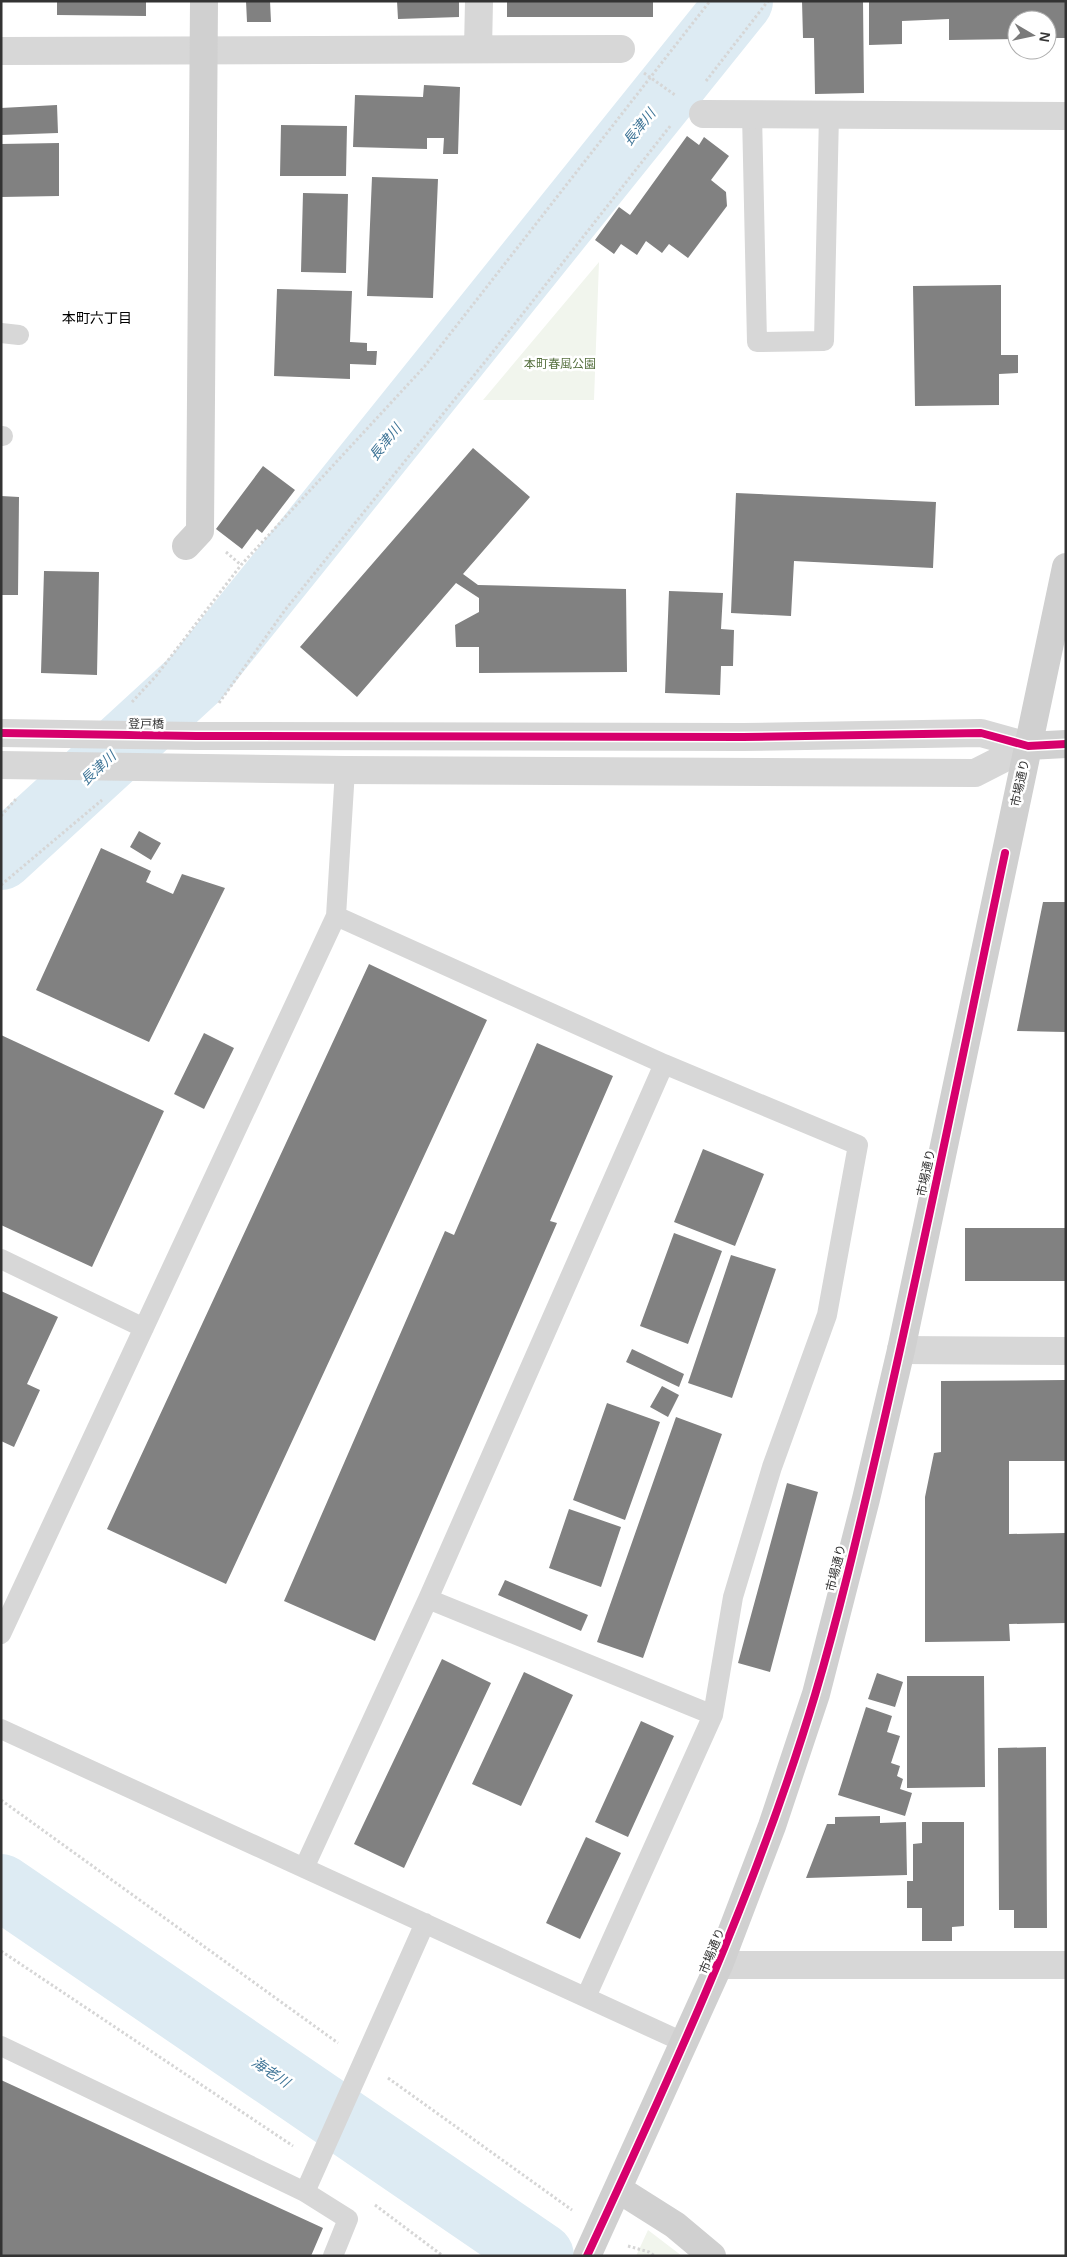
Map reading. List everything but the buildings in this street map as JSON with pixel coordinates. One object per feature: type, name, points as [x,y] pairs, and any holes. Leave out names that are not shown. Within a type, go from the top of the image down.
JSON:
[{"type":"street","points":[[186,546],[200,531],[204,1]]},
{"type":"street","points":[[478,50],[479,1]]},
{"type":"street","points":[[1,51],[621,49]]},
{"type":"street","points":[[690,115],[1066,116]]},
{"type":"street","name":"市場通り","points":[[593,2242],[719,1965],[772,1826],[816,1694],[866,1499],[900,1350],[1066,567]]},
{"type":"street","name":"登戸橋","points":[[1,733],[196,736],[744,737],[981,733],[1028,746]]},
{"type":"street","points":[[1,765],[345,770],[974,773],[1028,746],[1066,744]]},
{"type":"street","points":[[900,1350],[1066,1351]]},
{"type":"street","points":[[719,1965],[1066,1965]]},
{"type":"street","points":[[618,2189],[675,2225],[712,2256]]},
{"type":"lane","points":[[752,114],[757,342],[824,341],[829,114]]},
{"type":"lane","points":[[1,1634],[336,916],[345,770]]},
{"type":"lane","points":[[336,916],[664,1064],[858,1145],[827,1315],[772,1466],[732,1596],[713,1715],[586,1997]]},
{"type":"lane","points":[[304,1868],[428,1598],[664,1064]]},
{"type":"lane","points":[[1,1259],[144,1328]]},
{"type":"lane","points":[[428,1598],[713,1715]]},
{"type":"lane","points":[[1,1729],[683,2042]]},
{"type":"lane","points":[[305,2192],[425,1923]]},
{"type":"lane","points":[[1,2046],[305,2192],[348,2219],[333,2256]]},
{"type":"path","points":[[126,708],[156,676],[241,565],[425,366],[710,1]]},
{"type":"path","points":[[705,82],[768,1]]},
{"type":"path","points":[[649,78],[680,98]]},
{"type":"path","points":[[214,710],[285,610],[488,358],[690,115]]},
{"type":"path","points":[[1,885],[104,797]]},
{"type":"path","points":[[1,1800],[593,2242]]},
{"type":"path","points":[[1,1951],[321,2156]]},
{"type":"path","points":[[373,2203],[443,2256]]},
{"type":"green space","name":"本町春風公園","points":[[599,262],[594,400],[483,400]]},
{"type":"green space","points":[[648,2230],[682,2256],[636,2256]]},
{"type":"waterway","name":"長津川","points":[[1,857],[196,678],[740,1]]},
{"type":"waterway","name":"海老川","points":[[1,1887],[541,2256]]},
{"type":"cycle path","points":[[1,733],[196,736],[743,737],[981,733],[1028,746],[1066,744]]},
{"type":"cycle path","points":[[587,2256],[681,2049],[740,1910],[767,1839],[815,1695],[833,1632],[897,1365],[1005,853]]},
{"type":"district","name":"本町六丁目","points":[[97,318]]}]
